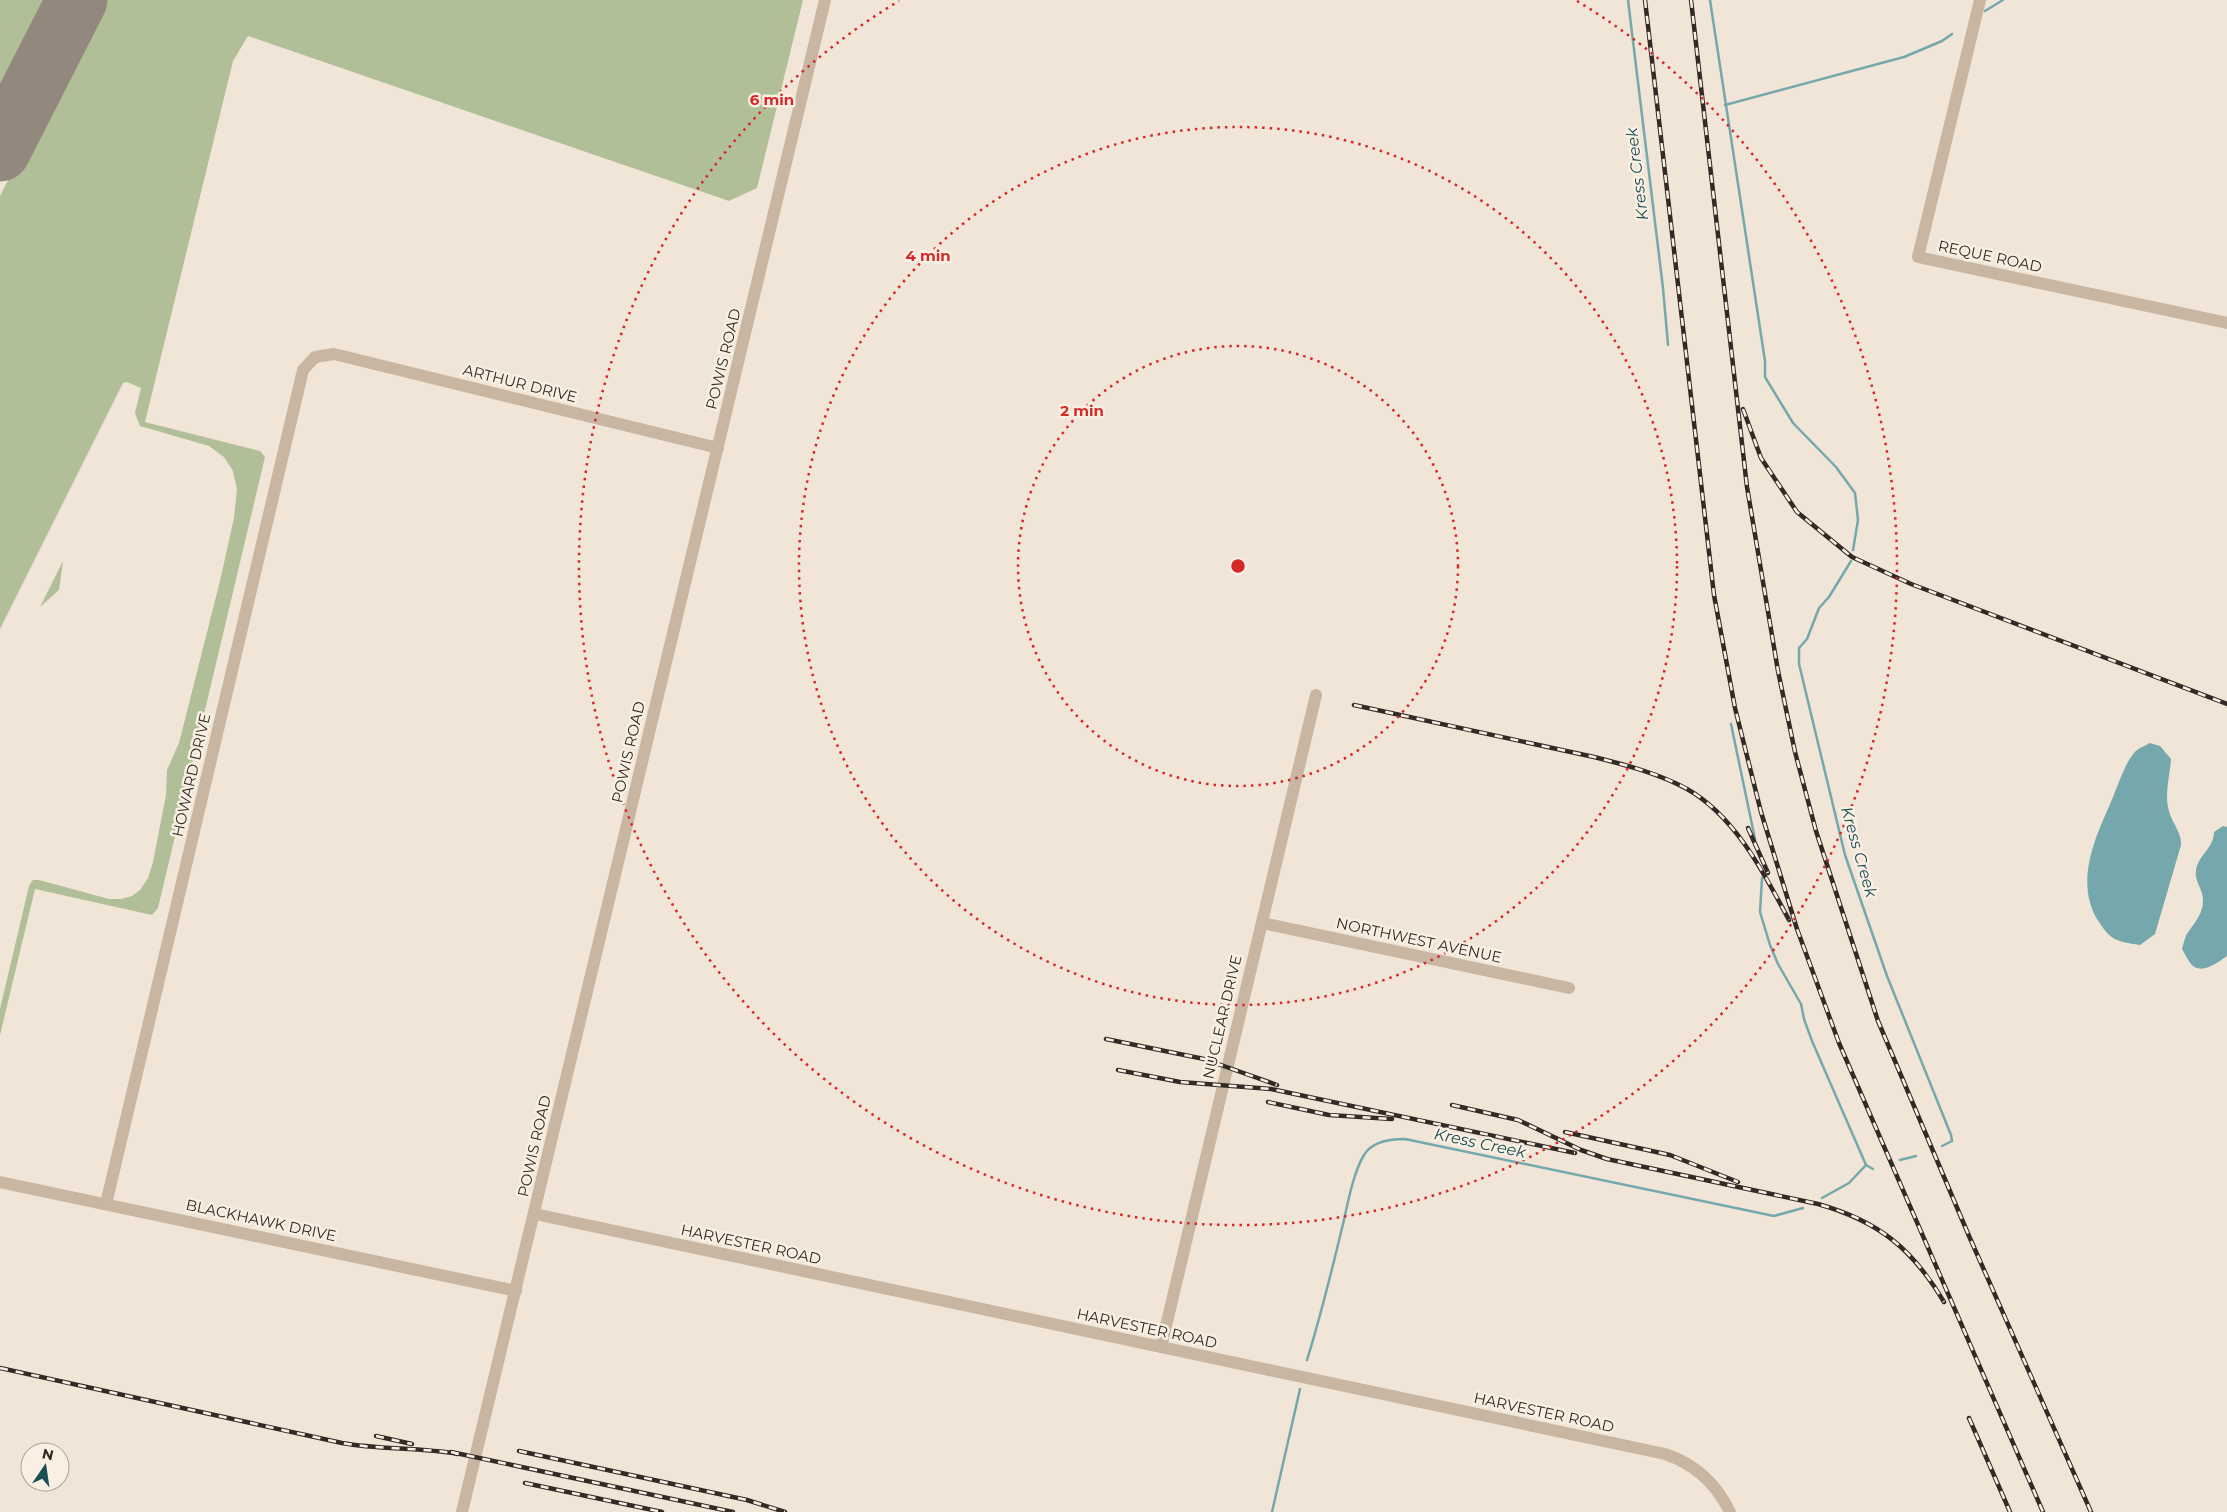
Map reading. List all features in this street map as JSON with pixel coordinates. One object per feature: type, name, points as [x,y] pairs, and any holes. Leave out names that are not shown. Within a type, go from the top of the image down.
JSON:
[{"type":"street","name":"POWIS ROAD","points":[[462,1512],[826,0]]},
{"type":"street","name":"REQUE ROAD","points":[[1980,0],[1918,258],[2227,323]]},
{"type":"street","name":"ARTHUR DRIVE","points":[[315,357],[334,354],[718,448]]},
{"type":"street","name":"HOWARD DRIVE","points":[[106,1204],[303,370],[315,357]]},
{"type":"street","name":"NUCLEAR DRIVE","points":[[1160,1347],[1316,695]]},
{"type":"street","name":"NORTHWEST AVENUE","points":[[1262,923],[1569,988]]},
{"type":"street","name":"BLACKHAWK DRIVE","points":[[0,1182],[516,1291]]},
{"type":"street","name":"HARVESTER ROAD","points":[[535,1214],[1664,1454],[1678,1458],[1698,1470],[1722,1495],[1730,1512]]},
{"type":"green space","points":[[0,0],[54,0],[0,106]]},
{"type":"green space","points":[[100,0],[803,0],[757,188],[729,201],[248,36],[233,61],[145,422],[260,451],[265,457],[158,908],[152,915],[35,889],[0,1035],[0,1009],[29,886],[33,880],[109,899],[121,899],[132,896],[140,890],[148,878],[166,795],[167,770],[179,743],[220,581],[234,518],[237,489],[233,471],[224,457],[209,446],[140,426],[135,413],[141,388],[127,382],[123,383],[0,629],[0,196]]},
{"type":"green space","points":[[63,561],[59,590],[40,607]]},
{"type":"water","points":[[2150,743],[2160,746],[2171,759],[2167,792],[2168,805],[2170,815],[2180,836],[2181,845],[2155,934],[2140,945],[2119,941],[2106,932],[2097,919],[2091,905],[2088,875],[2090,860],[2099,830],[2124,770],[2136,751]]},
{"type":"water","points":[[2223,826],[2227,827],[2227,956],[2215,964],[2202,969],[2190,963],[2182,949],[2186,935],[2199,917],[2203,905],[2203,896],[2196,878],[2198,864],[2212,842],[2214,832]]},
{"type":"waterway","name":"Kress Creek","points":[[1628,0],[1663,288],[1668,345]]},
{"type":"waterway","points":[[1710,0],[1765,361],[1765,377],[1793,423],[1836,467],[1855,493],[1858,520],[1853,550]]},
{"type":"waterway","points":[[1985,11],[2003,0]]},
{"type":"waterway","points":[[1725,105],[1904,57],[1942,41],[1952,34]]},
{"type":"waterway","name":"Kress Creek","points":[[1851,561],[1829,597],[1819,608],[1807,639],[1799,648],[1799,664],[1845,855],[1887,976],[1951,1135],[1952,1141],[1942,1146]]},
{"type":"waterway","points":[[1731,724],[1755,839]]},
{"type":"waterway","points":[[1762,878],[1760,912],[1770,945],[1778,964],[1801,1004],[1812,1041],[1866,1165]]},
{"type":"waterway","name":"Kress Creek","points":[[1307,1360],[1357,1170],[1367,1150],[1382,1142],[1405,1139],[1774,1216],[1803,1208]]},
{"type":"waterway","name":"Kress Creek","points":[[1900,1160],[1916,1156]]},
{"type":"waterway","name":"Kress Creek","points":[[1866,1165],[1873,1169]]},
{"type":"waterway","name":"Kress Creek","points":[[1822,1198],[1849,1183],[1866,1165]]},
{"type":"waterway","name":"Kress Creek","points":[[1272,1512],[1300,1389]]},
{"type":"runway","points":[[0,151],[77,0]]},
{"type":"railway","points":[[1645,0],[1714,595],[1735,708],[1761,812],[1797,929],[1839,1043],[2043,1512]]},
{"type":"railway","points":[[1691,0],[1747,487],[1778,671],[1795,752],[1816,831],[1878,1021],[1969,1236],[2091,1512]]},
{"type":"railway","points":[[1743,409],[1761,458],[1797,512],[1852,557],[1911,584],[2227,704]]},
{"type":"railway","points":[[1354,705],[1594,757],[1641,770],[1676,783],[1704,800],[1734,830],[1747,847],[1789,920]]},
{"type":"railway","points":[[1748,828],[1768,873]]},
{"type":"railway","points":[[1106,1039],[1204,1059],[1277,1085]]},
{"type":"railway","points":[[1118,1070],[1180,1082],[1271,1089],[1575,1153]]},
{"type":"railway","points":[[1268,1102],[1329,1115],[1392,1119]]},
{"type":"railway","points":[[1452,1105],[1518,1120],[1581,1150],[1607,1159],[1818,1204],[1839,1211],[1876,1228],[1892,1239],[1919,1266],[1944,1302]]},
{"type":"railway","points":[[1565,1132],[1670,1155],[1738,1182]]},
{"type":"railway","points":[[0,1368],[342,1443],[458,1454]]},
{"type":"railway","points":[[1969,1418],[2010,1512]]},
{"type":"railway","points":[[376,1436],[412,1444]]},
{"type":"railway","points":[[519,1451],[747,1500],[785,1512]]},
{"type":"railway","points":[[451,1452],[733,1512]]},
{"type":"railway","points":[[525,1483],[662,1512]]}]
